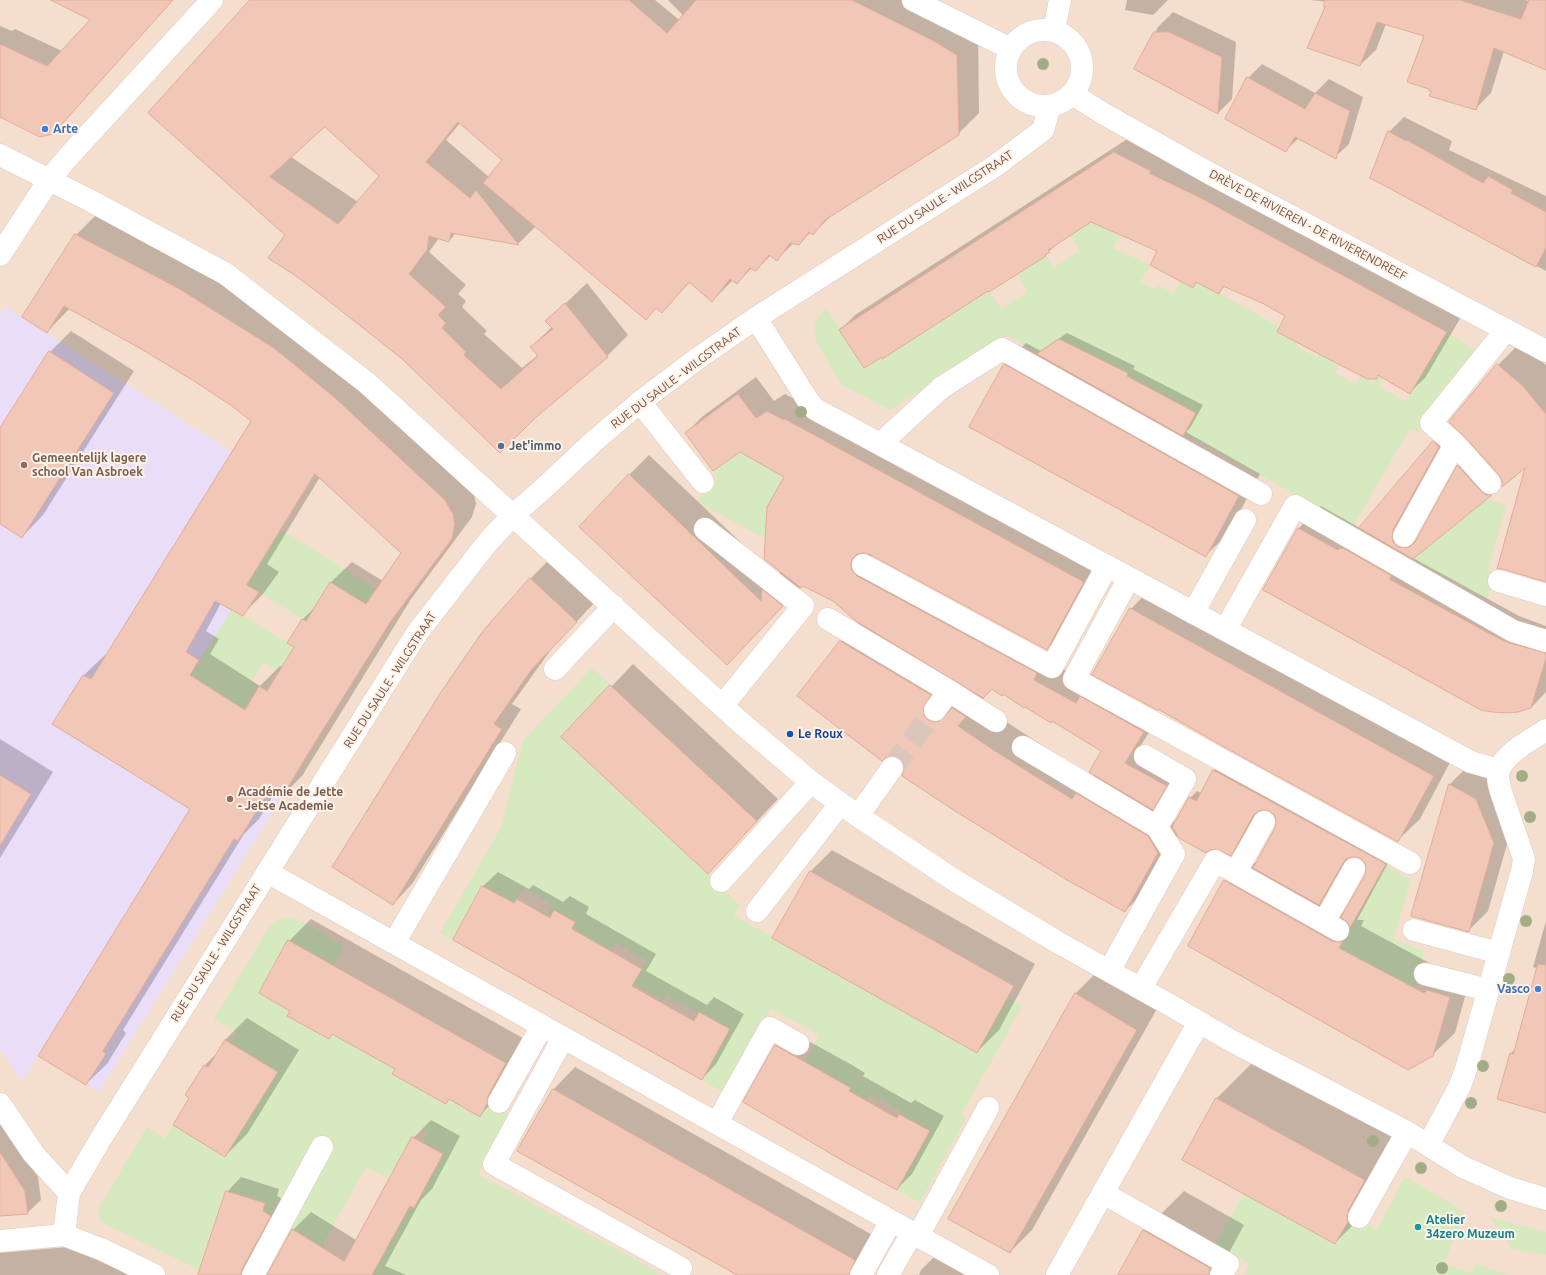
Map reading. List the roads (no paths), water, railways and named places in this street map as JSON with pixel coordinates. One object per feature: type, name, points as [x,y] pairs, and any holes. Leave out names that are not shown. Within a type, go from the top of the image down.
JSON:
[{"type":"street","points":[[0,255],[49,180],[69,156],[212,0]]},
{"type":"street","points":[[913,0],[1011,49]]},
{"type":"street","points":[[1054,30],[1060,0]]},
{"type":"street","points":[[1034,30],[1054,30],[1066,36],[1075,46],[1081,57],[1082,70],[1079,83],[1072,94],[1065,100],[1050,106],[1038,106],[1026,102],[1016,94],[1009,84],[1006,73],[1006,60],[1016,41],[1025,34],[1034,30]]},
{"type":"street","name":"DRÈVE DE RIVIEREN - DE RIVIERENDREEF","points":[[1072,94],[1104,114],[1218,177],[1546,351]]},
{"type":"street","name":"RUE DU SAULE - WILGSTRAAT","points":[[64,1235],[69,1193],[267,872],[417,633],[487,543],[513,515],[592,443],[640,402],[697,359],[756,318],[995,166],[1042,130],[1050,106]]},
{"type":"street","points":[[0,155],[91,201],[226,274],[367,383],[614,606],[722,706],[811,782],[840,804],[954,880],[1059,943],[1141,988],[1228,1039],[1407,1132],[1463,1167],[1510,1188],[1546,1199]]},
{"type":"street","points":[[756,318],[812,406],[1470,762],[1499,770]]},
{"type":"street","points":[[1490,483],[1455,444],[1431,423],[1506,330]]},
{"type":"street","points":[[880,444],[941,388],[1002,349],[1261,494]]},
{"type":"street","points":[[640,402],[703,482]]},
{"type":"street","points":[[1404,536],[1455,444]]},
{"type":"street","points":[[1225,630],[1295,506],[1513,631],[1546,640]]},
{"type":"street","points":[[1193,613],[1245,520]]},
{"type":"street","points":[[705,529],[803,606],[722,706]]},
{"type":"street","points":[[863,565],[1052,667],[1107,566]]},
{"type":"street","points":[[1129,578],[1074,679],[1410,863]]},
{"type":"street","points":[[1499,581],[1546,595]]},
{"type":"street","points":[[555,669],[614,606]]},
{"type":"street","points":[[828,619],[949,691],[996,721]]},
{"type":"street","points":[[935,710],[949,691]]},
{"type":"street","points":[[1428,1145],[1460,1086],[1522,871],[1524,859],[1501,792],[1498,781],[1499,770],[1505,759],[1525,743],[1546,730]]},
{"type":"street","points":[[1023,747],[1157,827],[1174,854],[1109,971]]},
{"type":"street","points":[[394,943],[505,753]]},
{"type":"street","points":[[1145,756],[1186,779],[1157,827]]},
{"type":"street","points":[[858,816],[892,768]]},
{"type":"street","points":[[721,881],[811,782]]},
{"type":"street","points":[[757,911],[840,804]]},
{"type":"street","points":[[1236,872],[1264,822]]},
{"type":"street","points":[[1141,988],[1215,860],[1331,926],[1354,869]]},
{"type":"street","points":[[267,872],[988,1275]]},
{"type":"street","points":[[1414,930],[1499,953]]},
{"type":"street","points":[[1425,974],[1488,990]]},
{"type":"street","points":[[1057,1275],[1199,1022]]},
{"type":"street","points":[[499,1102],[542,1026]]},
{"type":"street","points":[[717,1123],[770,1028],[798,1044]]},
{"type":"street","points":[[563,1038],[494,1164],[681,1268]]},
{"type":"street","points":[[0,1104],[32,1153],[69,1193]]},
{"type":"street","points":[[888,1275],[915,1234],[988,1108]]},
{"type":"street","points":[[1359,1217],[1407,1132]]},
{"type":"street","points":[[252,1275],[322,1147]]},
{"type":"street","points":[[1103,1193],[1228,1264],[1222,1275]]},
{"type":"street","points":[[861,1275],[890,1221]]},
{"type":"street","points":[[0,1242],[64,1235],[103,1250],[154,1275]]},
{"type":"tunnel","points":[[892,768],[935,710]]},
{"type":"place","name":"Arte","points":[[45,129]]},
{"type":"place","name":"Jet'immo","points":[[501,446]]},
{"type":"place","name":"Gemeentelijk lagere school Van Asbroek","points":[[24,465]]},
{"type":"place","name":"Le Roux","points":[[790,734]]},
{"type":"place","name":"Académie de Jette - Jetse Academie","points":[[230,799]]},
{"type":"place","name":"Vasco","points":[[1538,989]]},
{"type":"place","name":"Atelier 34zero Muzeum","points":[[1418,1227]]}]
